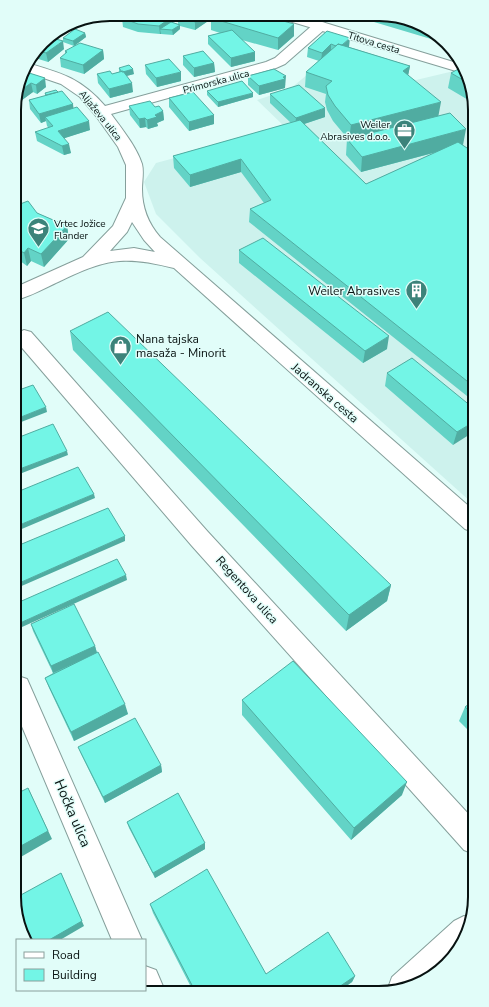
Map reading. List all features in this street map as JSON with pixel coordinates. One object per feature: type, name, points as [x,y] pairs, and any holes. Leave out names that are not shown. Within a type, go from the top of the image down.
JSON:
[{"type":"street","name":"Titova cesta","points":[[316,21],[449,55]]},
{"type":"street","name":"Titova cesta","points":[[316,21],[457,68]]},
{"type":"street","name":"Primorska ulica","points":[[100,112],[271,65],[280,61],[316,21]]},
{"type":"street","name":"Aljaževa ulica","points":[[31,69],[65,81],[79,88],[100,112],[126,146],[134,163],[136,178],[134,198],[121,228],[90,261]]},
{"type":"street","name":"Aljaževa ulica","points":[[134,198],[141,225],[177,263]]},
{"type":"street","points":[[21,292],[90,261],[115,255],[133,254],[150,256],[177,263]]},
{"type":"street","name":"Jadranska cesta","points":[[177,263],[468,519]]},
{"type":"street","name":"Regentova ulica","points":[[24,337],[200,539],[468,833]]},
{"type":"street","name":"Hočka ulica","points":[[21,694],[127,939]]},
{"type":"street","points":[[411,979],[458,936]]},
{"type":"shaded area","points":[[332,54],[416,80],[454,71],[460,73],[468,105],[468,499],[200,258],[156,214],[144,182],[156,163],[286,128],[257,100],[290,89]]},
{"type":"building","points":[[130,21],[166,21],[159,26],[138,24]]},
{"type":"building","points":[[221,21],[283,21],[294,24],[278,38]]},
{"type":"building","points":[[171,22],[180,25],[172,30],[160,29]]},
{"type":"building","points":[[75,29],[85,33],[73,41],[63,38]]},
{"type":"building","points":[[232,30],[255,52],[231,58],[208,36]]},
{"type":"building","points":[[327,31],[350,38],[342,45],[338,44],[336,46],[331,44],[322,53],[308,48]]},
{"type":"building","points":[[56,39],[63,41],[46,53],[42,52]]},
{"type":"building","points":[[80,43],[103,50],[83,65],[60,58],[67,52],[65,51]]},
{"type":"building","points":[[338,44],[410,66],[403,71],[441,102],[351,125],[328,95],[326,86],[332,81],[306,72]]},
{"type":"building","points":[[203,51],[214,63],[194,68],[183,56]]},
{"type":"building","points":[[169,59],[181,72],[156,78],[145,65]]},
{"type":"building","points":[[129,65],[133,69],[122,72],[119,68]]},
{"type":"building","points":[[274,69],[286,76],[283,77],[285,79],[259,86],[248,76]]},
{"type":"building","points":[[458,69],[462,79],[451,73]]},
{"type":"building","points":[[110,71],[112,74],[123,71],[132,83],[109,89],[97,74]]},
{"type":"building","points":[[29,73],[45,78],[36,85],[31,83],[24,88]]},
{"type":"building","points":[[242,81],[253,93],[218,102],[207,91]]},
{"type":"building","points":[[299,85],[325,108],[296,118],[270,94]]},
{"type":"building","points":[[56,90],[58,92],[46,95],[45,93]]},
{"type":"building","points":[[62,91],[73,104],[39,114],[29,100]]},
{"type":"building","points":[[193,92],[214,115],[189,122],[169,98]]},
{"type":"building","points":[[150,101],[155,107],[159,106],[163,111],[155,115],[157,117],[147,120],[145,118],[139,119],[129,106]]},
{"type":"building","points":[[77,107],[89,121],[58,131],[69,144],[62,146],[35,132],[53,126],[45,117]]},
{"type":"building","points":[[450,113],[466,129],[362,157],[347,139]]},
{"type":"building","name":"Weiler Abrasives","points":[[300,120],[366,184],[458,142],[468,149],[468,382],[250,209],[271,200],[241,159],[190,175],[173,156]]},
{"type":"building","points":[[28,201],[37,213],[67,226],[41,254],[28,248],[24,253],[21,251],[21,204]]},
{"type":"building","points":[[263,238],[389,336],[365,351],[239,250]]},
{"type":"building","points":[[108,312],[391,585],[349,615],[70,331]]},
{"type":"building","points":[[412,358],[468,404],[468,425],[457,432],[387,373]]},
{"type":"building","points":[[33,385],[46,407],[21,417],[21,389]]},
{"type":"building","points":[[53,424],[67,451],[21,468],[21,436]]},
{"type":"building","points":[[78,467],[94,494],[21,524],[21,490]]},
{"type":"building","points":[[108,508],[125,536],[21,582],[21,544]]},
{"type":"building","points":[[117,559],[126,575],[21,623],[21,601]]},
{"type":"building","points":[[74,604],[95,646],[51,666],[31,624]]},
{"type":"building","points":[[98,652],[125,704],[71,732],[45,678]]},
{"type":"building","points":[[293,661],[407,782],[354,828],[242,700]]},
{"type":"building","points":[[135,718],[161,765],[103,797],[78,747]]},
{"type":"building","points":[[28,788],[48,831],[21,846],[21,792]]},
{"type":"building","points":[[178,793],[205,843],[153,873],[127,822]]},
{"type":"building","points":[[207,869],[266,974],[328,932],[355,976],[340,986],[192,986],[150,904]]},
{"type":"building","points":[[61,873],[82,921],[51,939],[32,939],[24,920],[21,895]]},
{"type":"place","name":"Weiler Abrasives d.o.o.","points":[[405,150]]},
{"type":"place","name":"Vrtec Jožice Flander","points":[[38,248]]},
{"type":"place","name":"Weiler Abrasives","points":[[416,310]]},
{"type":"place","name":"Nana tajska masaža - Minorit","points":[[121,366]]}]
